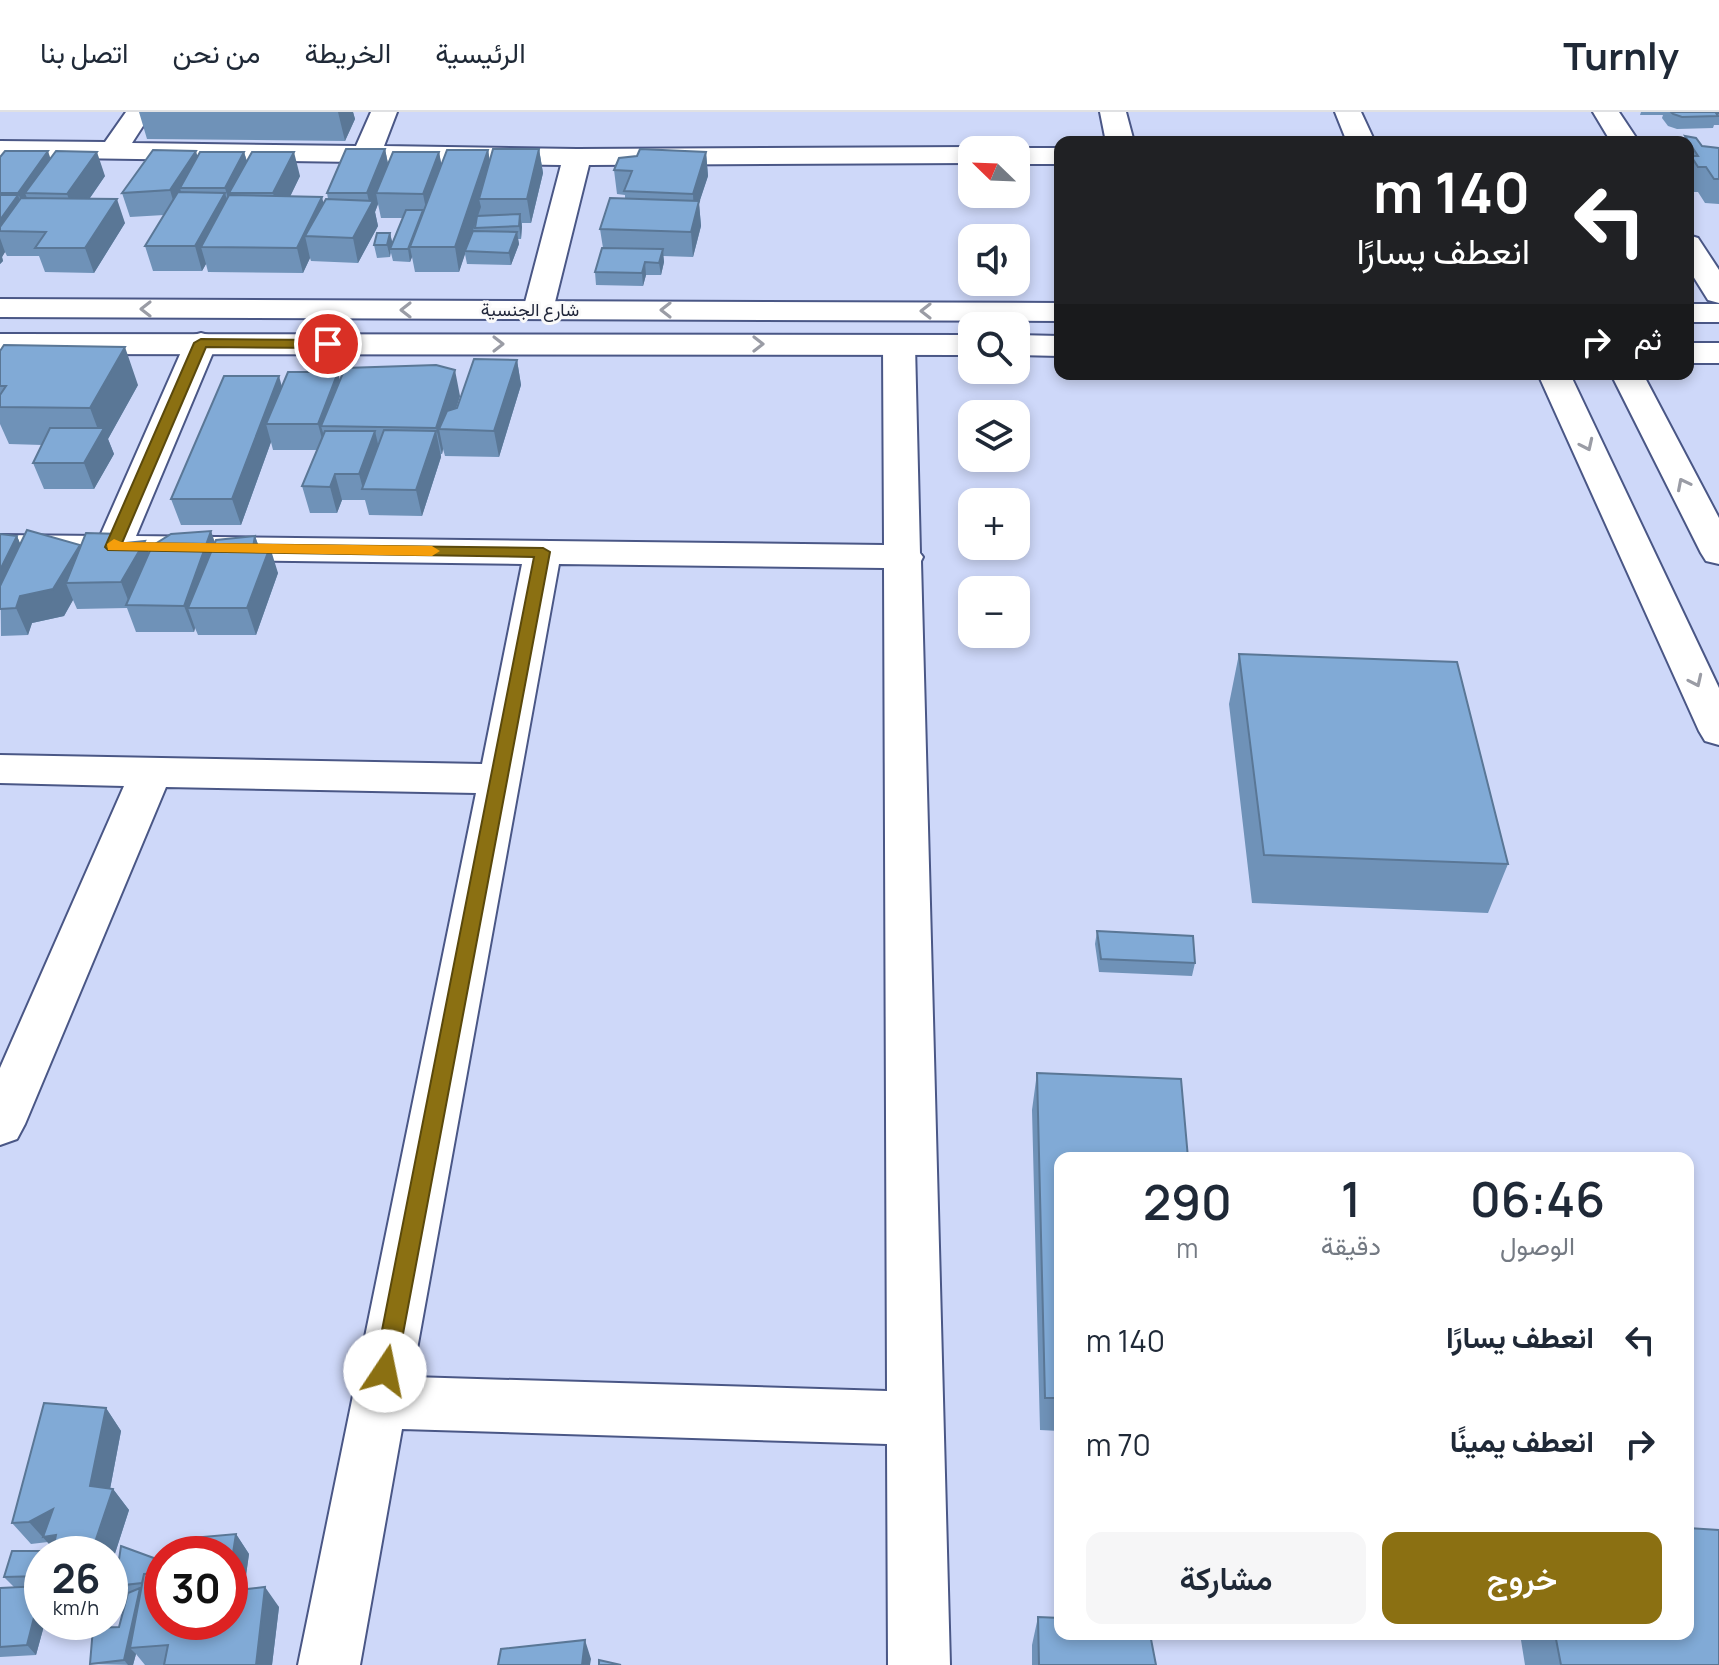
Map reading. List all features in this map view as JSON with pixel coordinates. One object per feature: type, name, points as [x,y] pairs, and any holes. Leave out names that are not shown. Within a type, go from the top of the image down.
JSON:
[{"type":"street","points":[[114,150],[139,112]]},
{"type":"street","points":[[367,153],[384,112]]},
{"type":"street","points":[[1113,112],[1119,136]]},
{"type":"street","points":[[1348,112],[1358,136]]},
{"type":"street","points":[[1606,112],[1621,136]]},
{"type":"street","points":[[0,149],[577,157],[958,155]]},
{"type":"street","points":[[1030,156],[1054,156]]},
{"type":"street","points":[[538,310],[577,157]]},
{"type":"street","points":[[1694,254],[1719,294]]},
{"type":"street","name":"شارع الجنسية","points":[[0,308],[1054,312]]},
{"type":"street","points":[[1694,313],[1719,313]]},
{"type":"street","points":[[113,547],[201,343]]},
{"type":"street","name":"شارع الجنسية","points":[[0,344],[958,345]]},
{"type":"street","points":[[899,345],[905,557],[919,1665]]},
{"type":"street","points":[[1030,345],[1054,346]]},
{"type":"street","points":[[1694,353],[1719,353]]},
{"type":"street","points":[[1557,380],[1719,731]]},
{"type":"street","points":[[1630,380],[1719,553]]},
{"type":"street","points":[[0,546],[905,557]]},
{"type":"street","points":[[329,1665],[543,552]]},
{"type":"street","points":[[0,769],[499,779]]},
{"type":"street","points":[[0,1124],[152,770]]},
{"type":"street","points":[[379,1402],[915,1418]]},
{"type":"building","points":[[1671,112],[1719,113],[1716,113],[1718,116],[1682,117]]},
{"type":"building","points":[[1694,138],[1702,146],[1719,148],[1719,179],[1714,179],[1706,167],[1698,167],[1694,156],[1698,156],[1694,150]]},
{"type":"building","points":[[346,149],[385,149],[367,193],[327,193]]},
{"type":"building","points":[[493,149],[539,149],[527,199],[479,199]]},
{"type":"building","points":[[640,149],[706,152],[693,194],[624,191],[632,171],[614,170],[619,158],[637,156]]},
{"type":"building","points":[[153,150],[196,151],[170,190],[122,193]]},
{"type":"building","points":[[447,150],[488,150],[455,247],[410,247]]},
{"type":"building","points":[[5,151],[48,151],[18,193],[0,193],[0,157]]},
{"type":"building","points":[[56,151],[97,152],[67,194],[25,193]]},
{"type":"building","points":[[200,152],[244,152],[225,188],[180,188]]},
{"type":"building","points":[[252,152],[294,152],[273,193],[229,193]]},
{"type":"building","points":[[393,152],[439,152],[423,194],[376,193]]},
{"type":"building","points":[[178,192],[225,193],[195,246],[145,246]]},
{"type":"building","points":[[0,195],[18,195],[0,220]]},
{"type":"building","points":[[229,195],[322,197],[297,248],[201,247]]},
{"type":"building","points":[[21,198],[117,199],[85,248],[35,248],[46,232],[0,231]]},
{"type":"building","points":[[610,198],[699,201],[691,232],[600,229]]},
{"type":"building","points":[[326,199],[373,201],[353,238],[305,236]]},
{"type":"building","points":[[406,210],[423,210],[408,249],[390,249]]},
{"type":"building","points":[[520,214],[519,226],[475,228],[477,216]]},
{"type":"building","points":[[473,231],[517,232],[509,253],[465,251]]},
{"type":"building","points":[[377,233],[390,233],[387,245],[374,245]]},
{"type":"building","points":[[602,248],[663,249],[659,263],[645,262],[642,273],[595,272]]},
{"type":"building","points":[[4,345],[125,347],[90,408],[0,407],[0,395],[6,386],[0,386],[0,351]]},
{"type":"building","points":[[474,359],[517,360],[494,431],[439,429],[447,411],[457,408]]},
{"type":"building","points":[[436,365],[455,370],[436,428],[321,426],[345,368]]},
{"type":"building","points":[[288,372],[338,372],[318,424],[266,424]]},
{"type":"building","points":[[224,376],[279,376],[232,499],[171,499]]},
{"type":"building","points":[[50,428],[104,428],[84,463],[33,463]]},
{"type":"building","points":[[384,430],[436,431],[416,490],[362,489]]},
{"type":"building","points":[[325,431],[375,431],[359,474],[335,474],[330,487],[302,486]]},
{"type":"building","points":[[27,530],[80,545],[53,589],[20,596],[16,608],[0,609],[0,586]]},
{"type":"building","points":[[211,531],[184,606],[126,605],[152,546],[171,534]]},
{"type":"building","points":[[86,533],[120,534],[116,544],[145,541],[121,582],[66,583]]},
{"type":"building","points":[[0,534],[17,536],[0,570]]},
{"type":"building","points":[[255,536],[253,547],[270,547],[247,608],[188,608],[216,540]]},
{"type":"building","points":[[1239,654],[1457,662],[1508,864],[1264,855]]},
{"type":"building","points":[[1097,931],[1193,936],[1195,963],[1101,959]]},
{"type":"building","points":[[1037,1073],[1181,1079],[1187,1152],[1054,1152],[1054,1398],[1045,1398]]},
{"type":"building","points":[[44,1403],[106,1408],[90,1486],[113,1489],[97,1536],[43,1536],[53,1509],[29,1522],[12,1523]]},
{"type":"building","points":[[1694,1528],[1719,1530],[1719,1665],[1561,1665],[1556,1640],[1694,1640]]},
{"type":"building","points":[[128,1549],[144,1554],[142,1583],[128,1585]]},
{"type":"building","points":[[12,1551],[24,1551],[24,1576],[4,1577]]},
{"type":"building","points":[[144,1574],[144,1640],[248,1640],[248,1589],[265,1587],[256,1665],[164,1665],[168,1645],[130,1648]]},
{"type":"building","points":[[24,1587],[24,1640],[28,1640],[27,1645],[0,1647],[0,1588]]},
{"type":"building","points":[[140,1588],[124,1660],[90,1664],[92,1640],[128,1640],[128,1593]]},
{"type":"building","points":[[1038,1617],[1054,1618],[1054,1640],[1151,1640],[1156,1665],[1039,1665]]},
{"type":"building","points":[[585,1640],[582,1665],[498,1665],[501,1649]]},
{"type":"building","points":[[599,1660],[621,1665],[599,1665]]},
{"type":"slow traffic","points":[[114,544],[113,547],[432,551]]},
{"type":"route","points":[[328,344],[201,343],[113,547],[543,552],[385,1371]]}]
